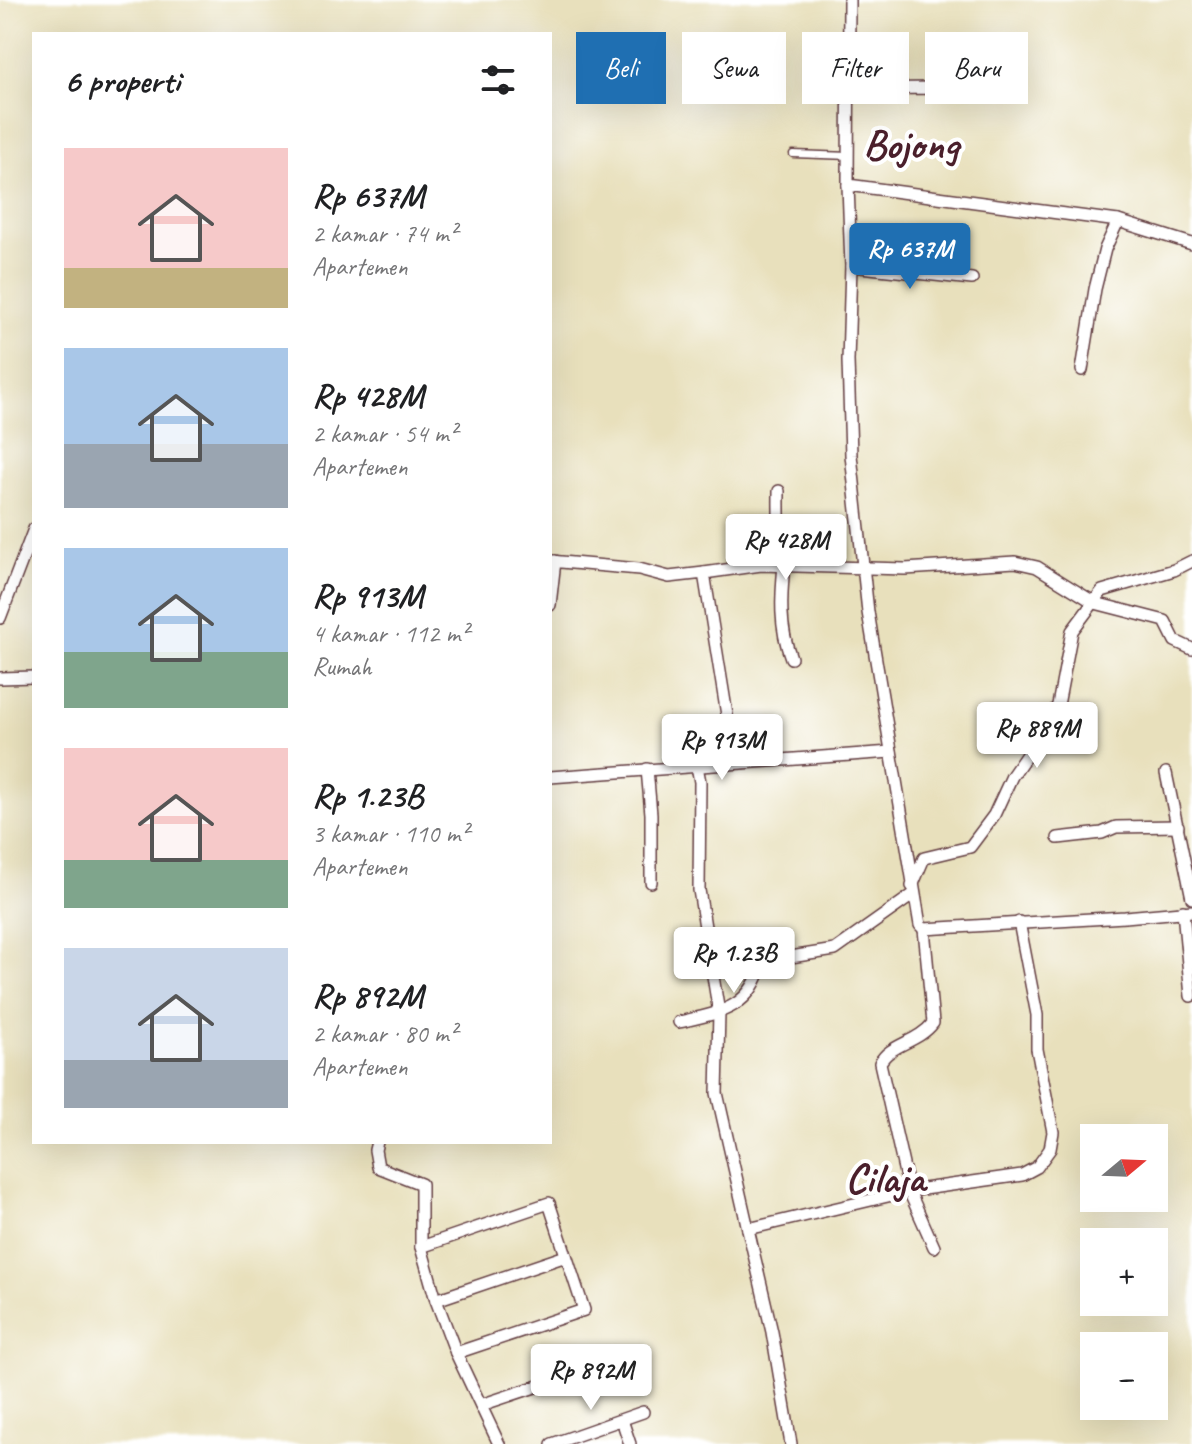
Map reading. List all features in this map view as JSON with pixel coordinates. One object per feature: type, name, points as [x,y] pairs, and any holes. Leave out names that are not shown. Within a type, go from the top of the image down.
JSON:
[{"type":"street","points":[[849,0],[849,32]]},
{"type":"street","points":[[850,104],[848,361],[851,455],[863,568],[891,752],[913,890],[920,925],[924,929],[933,1023],[923,1035],[887,1051],[880,1063],[909,1191],[934,1247]]},
{"type":"street","points":[[848,185],[1118,221],[1192,244]]},
{"type":"street","points":[[1082,370],[1095,289],[1105,249],[1118,221]]},
{"type":"street","points":[[851,266],[972,279]]},
{"type":"street","points":[[779,491],[779,520],[788,565],[780,609],[791,658]]},
{"type":"street","points":[[0,618],[32,534]]},
{"type":"street","points":[[553,561],[639,569],[669,577],[730,568],[788,565],[948,568],[1015,562],[1037,567],[1095,603],[1165,621],[1175,641],[1192,649]]},
{"type":"street","points":[[679,1022],[719,1013],[736,1004],[754,988],[765,961],[835,950],[913,890],[924,858],[970,847],[994,815],[1007,784],[1058,705],[1072,631],[1107,588],[1152,577],[1192,561]]},
{"type":"street","points":[[704,573],[727,715],[729,764]]},
{"type":"street","points":[[0,678],[32,677]]},
{"type":"street","points":[[552,777],[891,752]]},
{"type":"street","points":[[697,766],[699,890],[719,1013],[717,1093],[772,1332],[791,1444]]},
{"type":"street","points":[[647,769],[651,814],[651,882]]},
{"type":"street","points":[[1166,773],[1192,898]]},
{"type":"street","points":[[1058,838],[1102,833],[1116,827],[1178,826]]},
{"type":"street","points":[[924,929],[1187,911],[1191,996]]},
{"type":"street","points":[[748,1229],[909,1191],[1022,1175],[1037,1167],[1050,1149],[1053,1132],[1037,1049],[1037,1015],[1019,922]]},
{"type":"street","points":[[376,1144],[378,1167],[421,1184],[421,1247],[436,1300],[456,1353],[499,1444]]},
{"type":"street","points":[[421,1247],[549,1203],[584,1310],[456,1353]]},
{"type":"street","points":[[436,1300],[566,1256]]},
{"type":"street","points":[[481,1405],[631,1355]]},
{"type":"street","points":[[552,1444],[643,1412]]},
{"type":"street","points":[[622,1420],[630,1444]]},
{"type":"lane","points":[[793,154],[850,156]]},
{"type":"district","name":"Bojong","points":[[911,144]]},
{"type":"district","name":"Cilaja","points":[[885,1178]]}]
